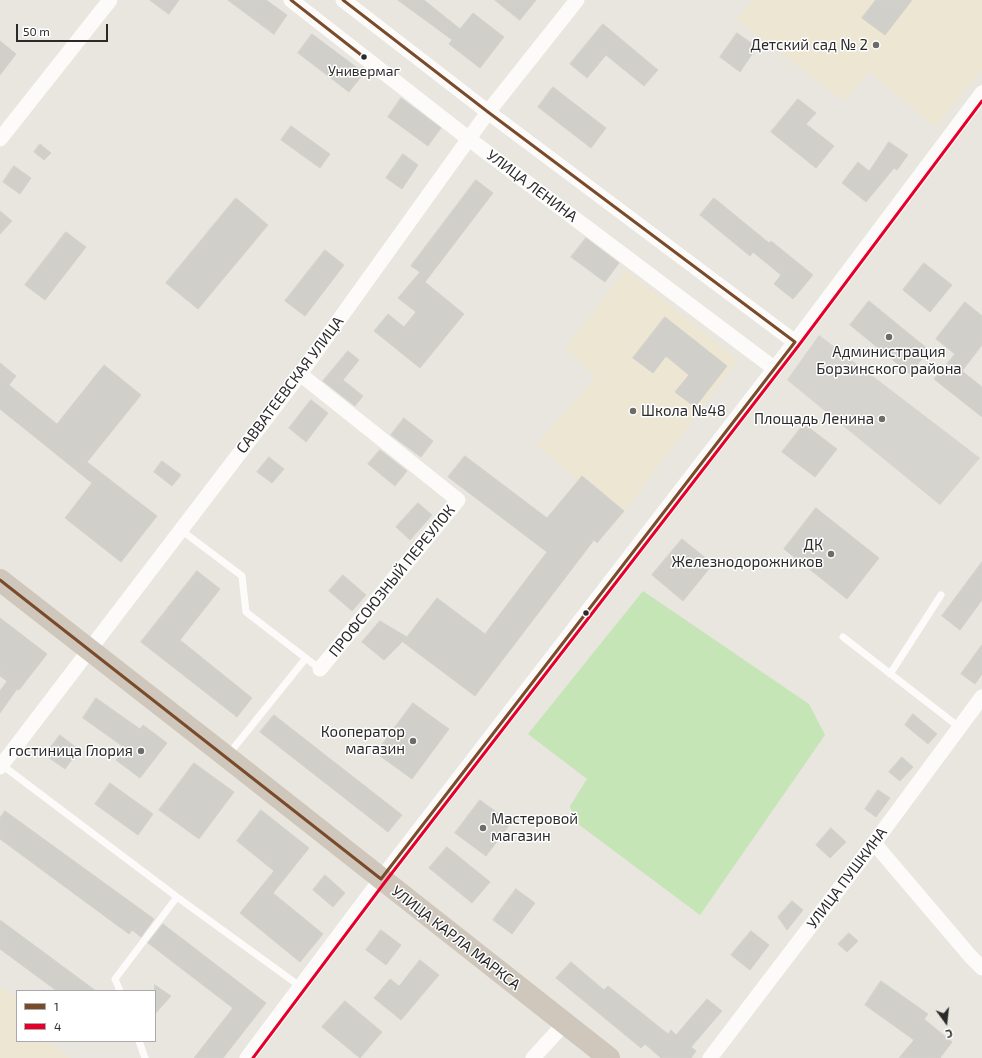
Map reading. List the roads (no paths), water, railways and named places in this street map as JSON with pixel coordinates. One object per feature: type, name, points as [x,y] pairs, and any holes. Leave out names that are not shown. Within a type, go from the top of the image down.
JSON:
[{"type":"highway","name":"УЛИЦА КАРЛА МАРКСА","points":[[0,580],[609,1058]]},
{"type":"street","points":[[0,139],[110,0]]},
{"type":"street","name":"УЛИЦА ЛЕНИНА","points":[[291,0],[469,139],[775,369]]},
{"type":"street","points":[[343,0],[488,112],[795,342]]},
{"type":"street","name":"САВВАТЕЕВСКАЯ УЛИЦА","points":[[1,766],[300,374],[488,112],[577,0]]},
{"type":"street","points":[[247,1058],[301,988],[381,879],[775,369],[982,93]]},
{"type":"street","name":"ПРОФСОЮЗНЫЙ ПЕРЕУЛОК","points":[[300,374],[458,500],[320,669]]},
{"type":"street","name":"УЛИЦА ПУШКИНА","points":[[710,1058],[874,843],[982,698]]},
{"type":"street","points":[[874,843],[982,968]]},
{"type":"street","points":[[534,1058],[564,1024]]},
{"type":"lane","points":[[181,530],[242,576],[246,612],[320,669]]},
{"type":"lane","points":[[890,674],[941,595]]},
{"type":"lane","points":[[843,637],[959,727]]},
{"type":"lane","points":[[227,757],[306,658]]},
{"type":"lane","points":[[1,766],[176,897],[301,988]]},
{"type":"lane","points":[[120,990],[115,979],[176,897]]},
{"type":"lane","points":[[139,1042],[145,1058]]},
{"type":"place","name":"Детский сад № 2","points":[[876,45]]},
{"type":"place","name":"Универмаг","points":[[364,57]]},
{"type":"place","name":"Администрация Борзинского района","points":[[889,337]]},
{"type":"place","name":"Школа №48","points":[[633,411]]},
{"type":"place","name":"Площадь Ленина","points":[[882,419]]},
{"type":"place","name":"ДК Железнодорожников","points":[[831,554]]},
{"type":"place","name":"Кооператор магазин","points":[[413,741]]},
{"type":"place","name":"гостиница Глория","points":[[141,751]]},
{"type":"place","name":"Мастеровой магазин","points":[[483,828]]}]
